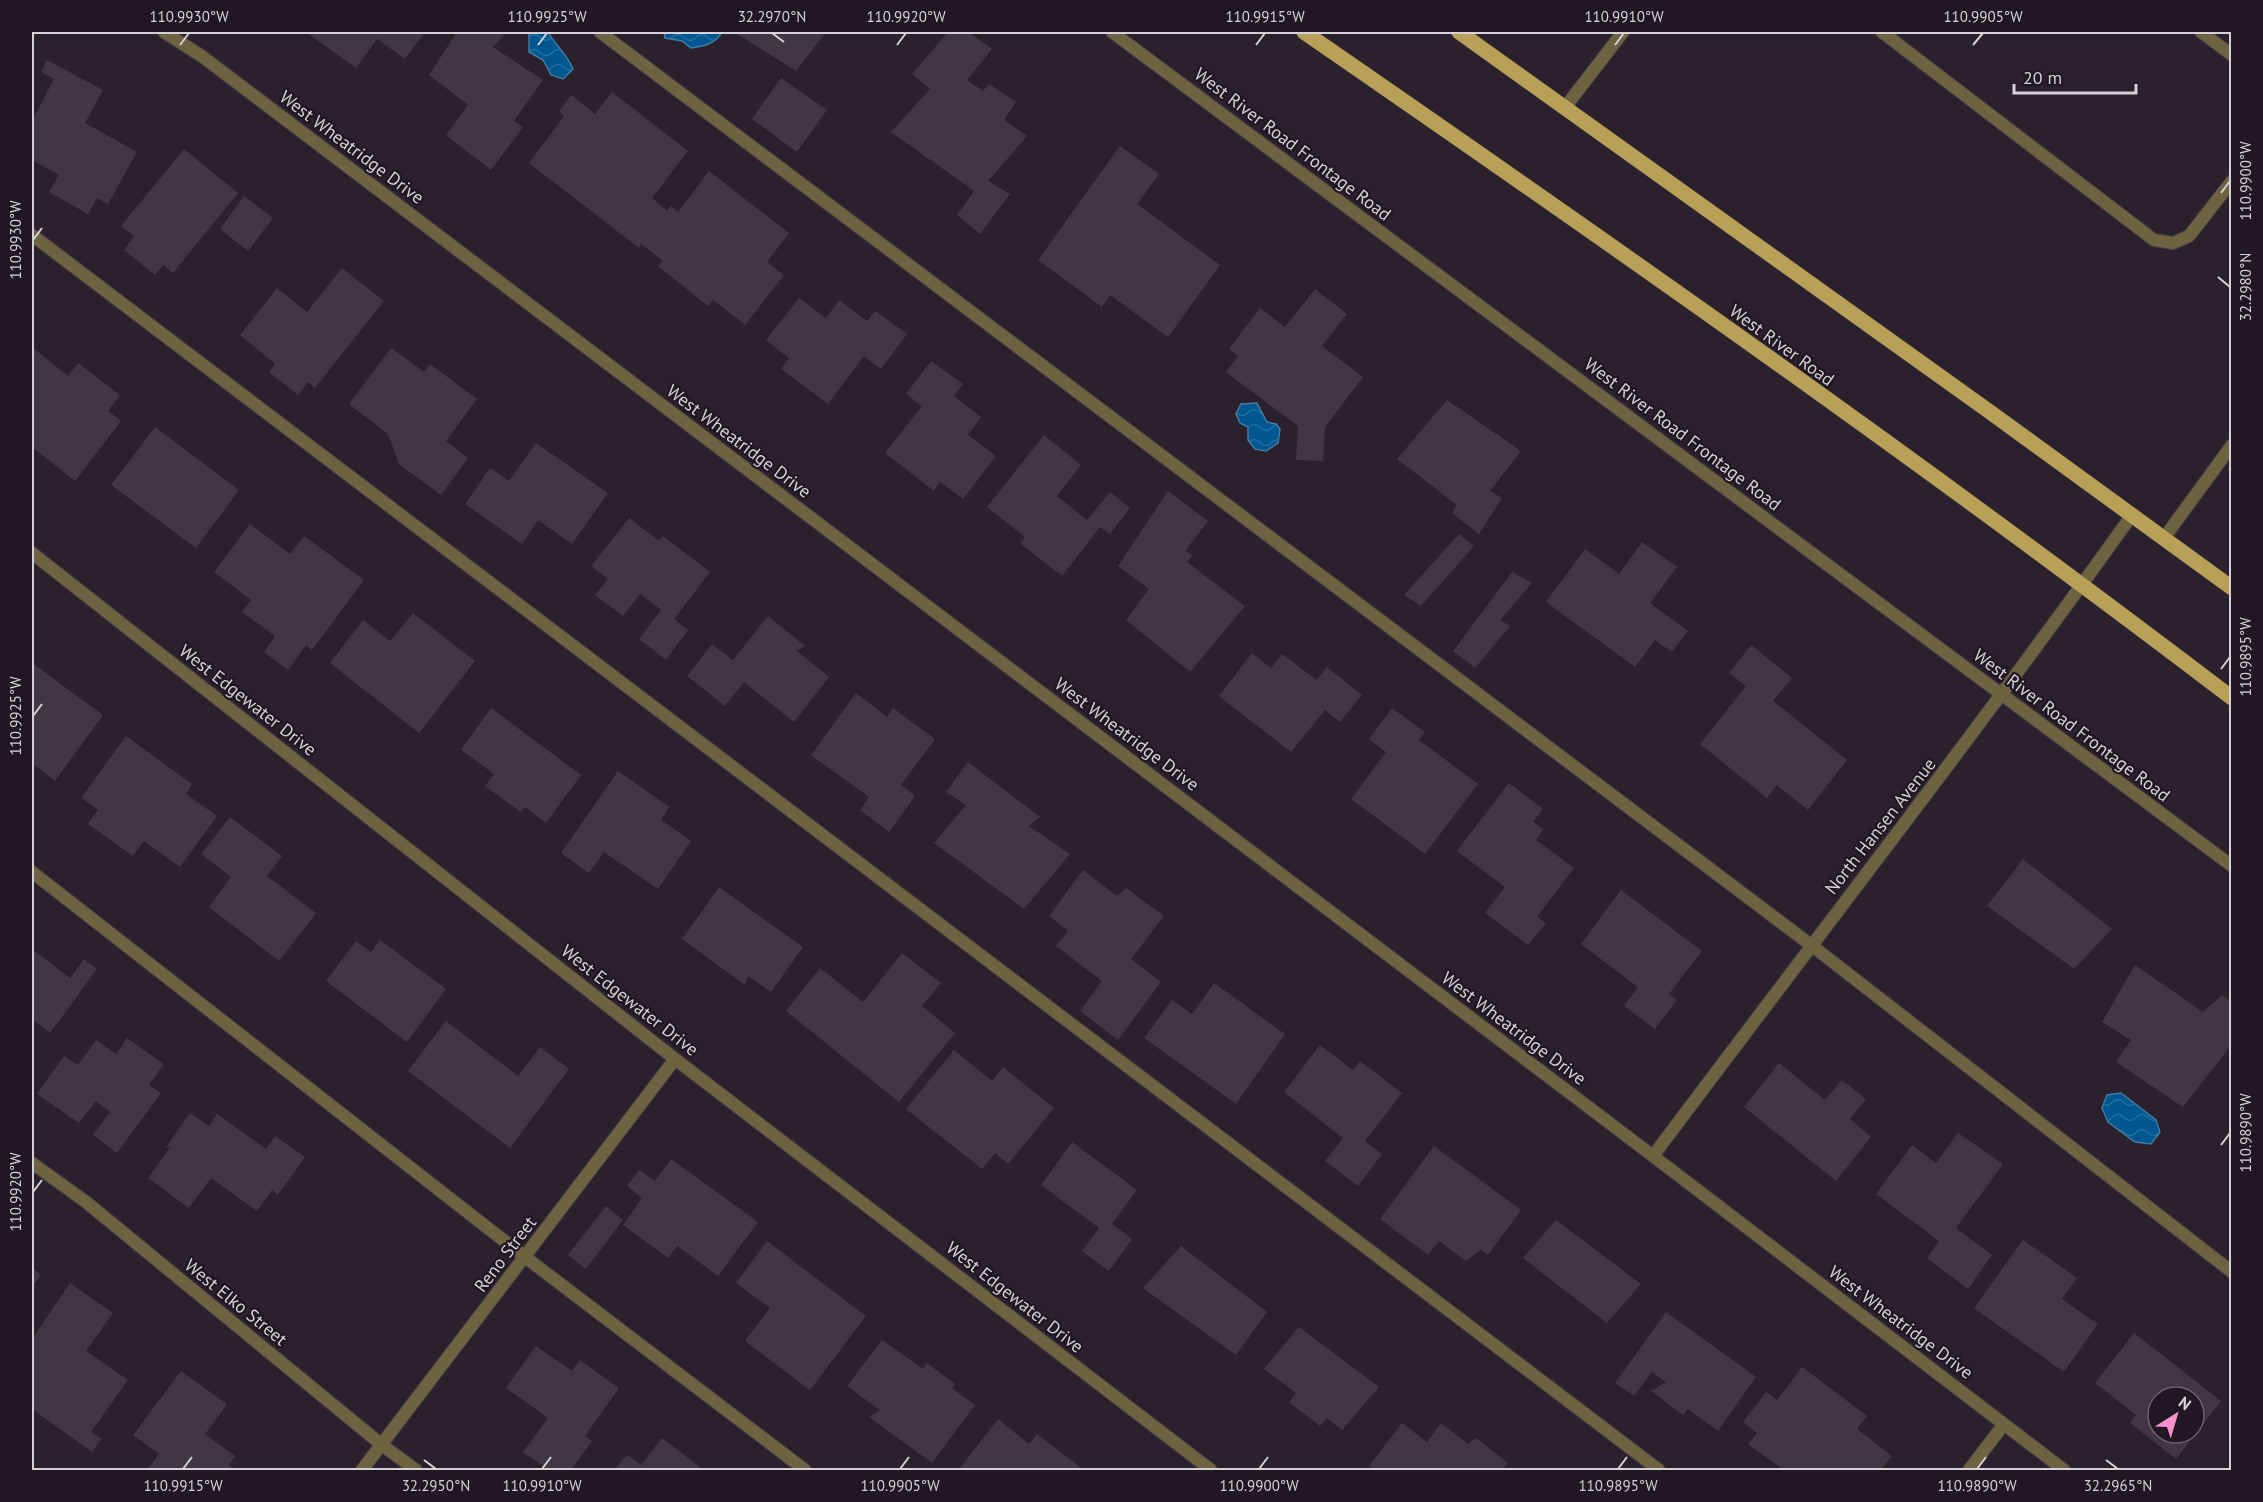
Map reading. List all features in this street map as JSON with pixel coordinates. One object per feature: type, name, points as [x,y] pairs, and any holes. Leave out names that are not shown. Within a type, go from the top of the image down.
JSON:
[{"type":"main road","name":"West River Road","points":[[1304,32],[1527,186],[2082,584],[2232,698]]},
{"type":"main road","points":[[1459,32],[1566,106],[2232,588]]},
{"type":"street","name":"West Wheatridge Drive","points":[[164,32],[213,64],[2064,1470]]},
{"type":"street","points":[[600,32],[1811,945],[2232,1272]]},
{"type":"street","name":"West River Road Frontage Road","points":[[1112,32],[2232,866]]},
{"type":"street","points":[[1566,106],[1623,32]]},
{"type":"street","points":[[1882,32],[2154,240],[2173,243],[2189,236],[2232,182]]},
{"type":"street","points":[[2201,32],[2232,55]]},
{"type":"street","points":[[32,235],[1659,1470]]},
{"type":"street","points":[[2164,538],[2232,445]]},
{"type":"street","name":"North Hansen Avenue","points":[[1653,1156],[2002,696],[2132,515]]},
{"type":"street","name":"West Edgewater Drive","points":[[32,553],[675,1059],[1211,1470]]},
{"type":"street","points":[[32,872],[525,1257],[805,1470]]},
{"type":"street","name":"Reno Street","points":[[362,1470],[675,1059]]},
{"type":"street","name":"West Elko Street","points":[[32,1163],[86,1202],[382,1445],[416,1470]]},
{"type":"street","points":[[1969,1470],[2004,1424]]},
{"type":"water","points":[[529,32],[548,32],[564,54],[573,69],[563,79],[551,75],[543,60],[529,52]]},
{"type":"water","points":[[664,32],[722,32],[713,42],[691,48],[682,41],[665,38]]},
{"type":"water","points":[[1257,403],[1267,422],[1276,424],[1280,429],[1278,443],[1266,451],[1255,449],[1248,440],[1248,427],[1240,423],[1236,414],[1241,404]]},
{"type":"water","points":[[2121,1093],[2156,1120],[2160,1132],[2151,1144],[2135,1142],[2108,1122],[2102,1108],[2107,1095]]},
{"type":"building","points":[[306,32],[425,32],[405,59],[377,39],[356,68]]},
{"type":"building","points":[[457,32],[507,32],[493,47],[543,80],[514,121],[523,127],[491,170],[446,135],[468,105],[429,75]]},
{"type":"building","points":[[734,32],[826,32],[796,71]]},
{"type":"building","points":[[948,32],[968,32],[992,49],[967,80],[983,91],[989,84],[1016,102],[1004,120],[1027,136],[988,181],[1010,194],[980,234],[957,215],[974,191],[891,132],[930,89],[912,74]]},
{"type":"building","points":[[47,60],[103,90],[85,123],[137,152],[108,204],[97,198],[88,214],[49,192],[59,175],[32,160],[32,121],[54,79],[41,72]]},
{"type":"building","points":[[781,78],[827,110],[797,152],[752,119]]},
{"type":"building","points":[[612,92],[688,151],[652,198],[667,211],[671,206],[678,212],[709,171],[789,233],[767,262],[784,275],[745,325],[713,300],[708,306],[658,266],[663,261],[641,244],[639,248],[529,163],[564,116],[559,111],[571,95],[595,114]]},
{"type":"building","points":[[1120,146],[1159,174],[1137,204],[1220,265],[1168,337],[1110,295],[1102,307],[1038,260]]},
{"type":"building","points":[[184,149],[238,193],[173,273],[163,265],[155,275],[124,250],[134,236],[121,226]]},
{"type":"building","points":[[244,196],[273,218],[248,251],[220,229]]},
{"type":"building","points":[[342,268],[384,301],[315,388],[308,382],[298,395],[269,372],[275,364],[240,335],[277,288],[307,312]]},
{"type":"building","points":[[1315,289],[1347,314],[1322,346],[1363,377],[1325,427],[1323,461],[1296,460],[1298,426],[1226,372],[1238,356],[1229,349],[1260,308],[1285,327]]},
{"type":"building","points":[[799,298],[826,318],[839,300],[867,321],[875,311],[907,334],[881,369],[864,356],[828,404],[781,369],[789,358],[766,340]]},
{"type":"building","points":[[32,347],[68,376],[78,363],[120,395],[108,411],[121,421],[75,481],[32,447]]},
{"type":"building","points":[[391,348],[424,372],[430,364],[477,399],[446,441],[468,458],[441,495],[399,464],[388,434],[349,404]]},
{"type":"building","points":[[931,361],[963,384],[954,396],[981,417],[968,435],[996,456],[963,499],[940,482],[934,491],[885,453],[922,406],[906,394]]},
{"type":"building","points":[[1447,400],[1521,451],[1490,491],[1502,498],[1479,534],[1452,513],[1457,505],[1397,459]]},
{"type":"building","points":[[155,427],[239,490],[196,548],[111,485]]},
{"type":"building","points":[[1044,435],[1081,465],[1057,496],[1087,520],[1110,492],[1130,508],[1110,534],[1100,527],[1062,576],[1020,543],[1025,537],[987,507]]},
{"type":"building","points":[[536,443],[608,493],[572,544],[538,520],[522,544],[465,504],[490,468],[509,481]]},
{"type":"building","points":[[1168,491],[1208,521],[1185,551],[1193,555],[1187,562],[1245,606],[1190,672],[1126,620],[1149,589],[1118,566]]},
{"type":"building","points":[[629,518],[658,540],[663,536],[710,572],[674,619],[688,630],[666,660],[639,639],[661,610],[640,594],[623,616],[595,595],[608,579],[591,566]]},
{"type":"building","points":[[250,524],[290,554],[304,536],[364,580],[312,650],[306,645],[288,670],[264,652],[275,636],[242,612],[251,600],[214,572]]},
{"type":"building","points":[[1459,534],[1474,546],[1421,606],[1404,595]]},
{"type":"building","points":[[1642,542],[1677,567],[1650,603],[1688,631],[1672,652],[1655,640],[1635,667],[1546,602],[1585,549],[1619,574]]},
{"type":"building","points":[[1512,572],[1532,583],[1500,620],[1510,626],[1475,668],[1453,651]]},
{"type":"building","points":[[413,613],[475,661],[419,733],[330,663],[363,620],[390,641]]},
{"type":"building","points":[[768,616],[805,646],[797,651],[829,677],[794,722],[744,682],[725,706],[687,676],[712,644],[733,660]]},
{"type":"building","points":[[1751,645],[1792,678],[1773,701],[1847,760],[1808,810],[1777,785],[1767,798],[1700,744],[1746,686],[1729,673]]},
{"type":"building","points":[[1252,653],[1271,668],[1282,654],[1317,680],[1327,667],[1362,695],[1340,722],[1325,710],[1291,752],[1219,696]]},
{"type":"building","points":[[32,663],[103,715],[55,781],[32,763]]},
{"type":"building","points":[[856,693],[887,717],[893,708],[935,739],[901,785],[915,796],[889,832],[860,810],[869,797],[811,755]]},
{"type":"building","points":[[491,708],[581,775],[546,823],[525,807],[521,812],[485,786],[494,774],[461,750]]},
{"type":"building","points":[[1392,708],[1425,732],[1419,740],[1478,784],[1425,854],[1351,799],[1386,752],[1369,739]]},
{"type":"building","points":[[126,736],[192,784],[186,794],[217,816],[180,867],[144,841],[133,856],[88,824],[98,810],[81,798]]},
{"type":"building","points":[[968,762],[1040,817],[1029,826],[1070,854],[1024,909],[934,843],[966,805],[946,792]]},
{"type":"building","points":[[618,771],[669,807],[661,820],[691,841],[658,889],[604,852],[589,873],[561,853]]},
{"type":"building","points":[[1509,783],[1543,809],[1533,822],[1543,829],[1536,840],[1574,868],[1537,917],[1546,923],[1528,945],[1485,913],[1505,887],[1457,851]]},
{"type":"building","points":[[230,817],[282,856],[267,876],[316,913],[279,961],[209,907],[231,877],[201,854]]},
{"type":"building","points":[[2023,859],[2112,929],[2074,969],[1987,906]]},
{"type":"building","points":[[1083,870],[1117,896],[1126,888],[1164,916],[1131,959],[1161,982],[1118,1040],[1080,1011],[1102,981],[1056,946],[1068,931],[1049,916]]},
{"type":"building","points":[[719,887],[803,947],[771,992],[748,976],[745,985],[682,939]]},
{"type":"building","points":[[1621,890],[1702,951],[1669,994],[1677,1000],[1655,1029],[1624,1006],[1638,987],[1581,944]]},
{"type":"building","points":[[380,940],[446,989],[407,1042],[326,981],[356,941],[371,952]]},
{"type":"building","points":[[32,949],[70,978],[84,959],[97,969],[50,1033],[32,1019]]},
{"type":"building","points":[[902,953],[941,983],[922,1006],[955,1033],[899,1102],[786,1011],[820,968],[863,1002]]},
{"type":"building","points":[[2135,965],[2203,1012],[2222,995],[2232,1002],[2232,1044],[2183,1107],[2116,1062],[2131,1040],[2102,1022]]},
{"type":"building","points":[[1214,983],[1285,1034],[1236,1104],[1144,1038],[1172,1000],[1192,1014]]},
{"type":"building","points":[[446,1021],[518,1076],[540,1047],[569,1069],[510,1148],[408,1071]]},
{"type":"building","points":[[127,1038],[164,1064],[149,1085],[161,1093],[117,1153],[93,1135],[110,1112],[96,1101],[79,1123],[37,1094],[64,1056],[78,1065],[96,1040],[116,1054]]},
{"type":"building","points":[[1320,1045],[1353,1070],[1360,1061],[1402,1093],[1365,1141],[1382,1154],[1358,1186],[1325,1161],[1343,1138],[1284,1092]]},
{"type":"building","points":[[954,1050],[992,1081],[1003,1067],[1054,1108],[1008,1164],[995,1153],[982,1169],[906,1109]]},
{"type":"building","points":[[1779,1063],[1825,1100],[1842,1080],[1866,1099],[1850,1119],[1871,1137],[1836,1181],[1744,1107]]},
{"type":"building","points":[[190,1113],[209,1126],[217,1114],[266,1149],[275,1136],[305,1157],[278,1195],[272,1190],[257,1211],[211,1178],[189,1208],[148,1178],[170,1148],[166,1147]]},
{"type":"building","points":[[1958,1133],[2003,1164],[1956,1228],[1992,1255],[1968,1289],[1927,1258],[1939,1241],[1876,1194],[1912,1145],[1936,1163]]},
{"type":"building","points":[[1072,1142],[1137,1190],[1112,1224],[1132,1239],[1109,1271],[1082,1251],[1099,1228],[1041,1185]]},
{"type":"building","points":[[1434,1146],[1521,1210],[1488,1255],[1481,1250],[1466,1261],[1439,1241],[1428,1255],[1380,1219]]},
{"type":"building","points":[[671,1159],[758,1222],[718,1276],[677,1246],[668,1258],[623,1225],[642,1198],[627,1186],[639,1170],[655,1181]]},
{"type":"building","points":[[606,1206],[623,1220],[586,1269],[568,1255]]},
{"type":"building","points":[[1556,1220],[1641,1284],[1607,1323],[1523,1258]]},
{"type":"building","points":[[2023,1240],[2077,1278],[2062,1299],[2098,1324],[2064,1372],[1974,1308]]},
{"type":"building","points":[[767,1241],[866,1316],[810,1390],[745,1341],[770,1308],[736,1283]]},
{"type":"building","points":[[1181,1246],[1267,1312],[1236,1355],[1143,1288]]},
{"type":"building","points":[[32,1267],[41,1275],[32,1287]]},
{"type":"building","points":[[70,1283],[113,1313],[86,1351],[128,1380],[91,1432],[101,1439],[92,1452],[32,1409],[32,1339]]},
{"type":"building","points":[[1666,1312],[1756,1377],[1718,1431],[1688,1409],[1683,1415],[1651,1391],[1666,1382],[1652,1372],[1634,1396],[1615,1383]]},
{"type":"building","points":[[1299,1327],[1379,1387],[1342,1430],[1327,1418],[1320,1426],[1289,1402],[1296,1393],[1264,1369]]},
{"type":"building","points":[[2134,1333],[2201,1385],[2146,1385],[2146,1436],[2130,1423],[2136,1415],[2095,1383]]},
{"type":"building","points":[[882,1340],[923,1369],[927,1363],[955,1384],[952,1388],[975,1405],[932,1463],[869,1417],[880,1410],[847,1386]]},
{"type":"building","points":[[536,1346],[572,1371],[580,1360],[619,1388],[585,1436],[592,1441],[571,1470],[549,1470],[523,1452],[548,1418],[506,1388]]},
{"type":"building","points":[[1802,1367],[1867,1416],[1857,1429],[1892,1456],[1881,1470],[1783,1470],[1748,1444],[1757,1433],[1743,1422],[1766,1392],[1777,1400]]},
{"type":"building","points":[[181,1371],[227,1404],[205,1434],[235,1456],[229,1465],[236,1470],[147,1470],[159,1454],[133,1435]]},
{"type":"building","points":[[2206,1389],[2221,1401],[2206,1420]]},
{"type":"building","points":[[998,1419],[1029,1444],[1037,1434],[1084,1470],[963,1470],[960,1468]]},
{"type":"building","points":[[1402,1423],[1427,1442],[1441,1423],[1468,1444],[1476,1438],[1508,1463],[1502,1470],[1375,1470],[1369,1466]]},
{"type":"building","points":[[662,1438],[704,1470],[614,1470],[627,1455],[641,1465]]},
{"type":"building","points":[[2158,1445],[2187,1445],[2176,1459]]}]
